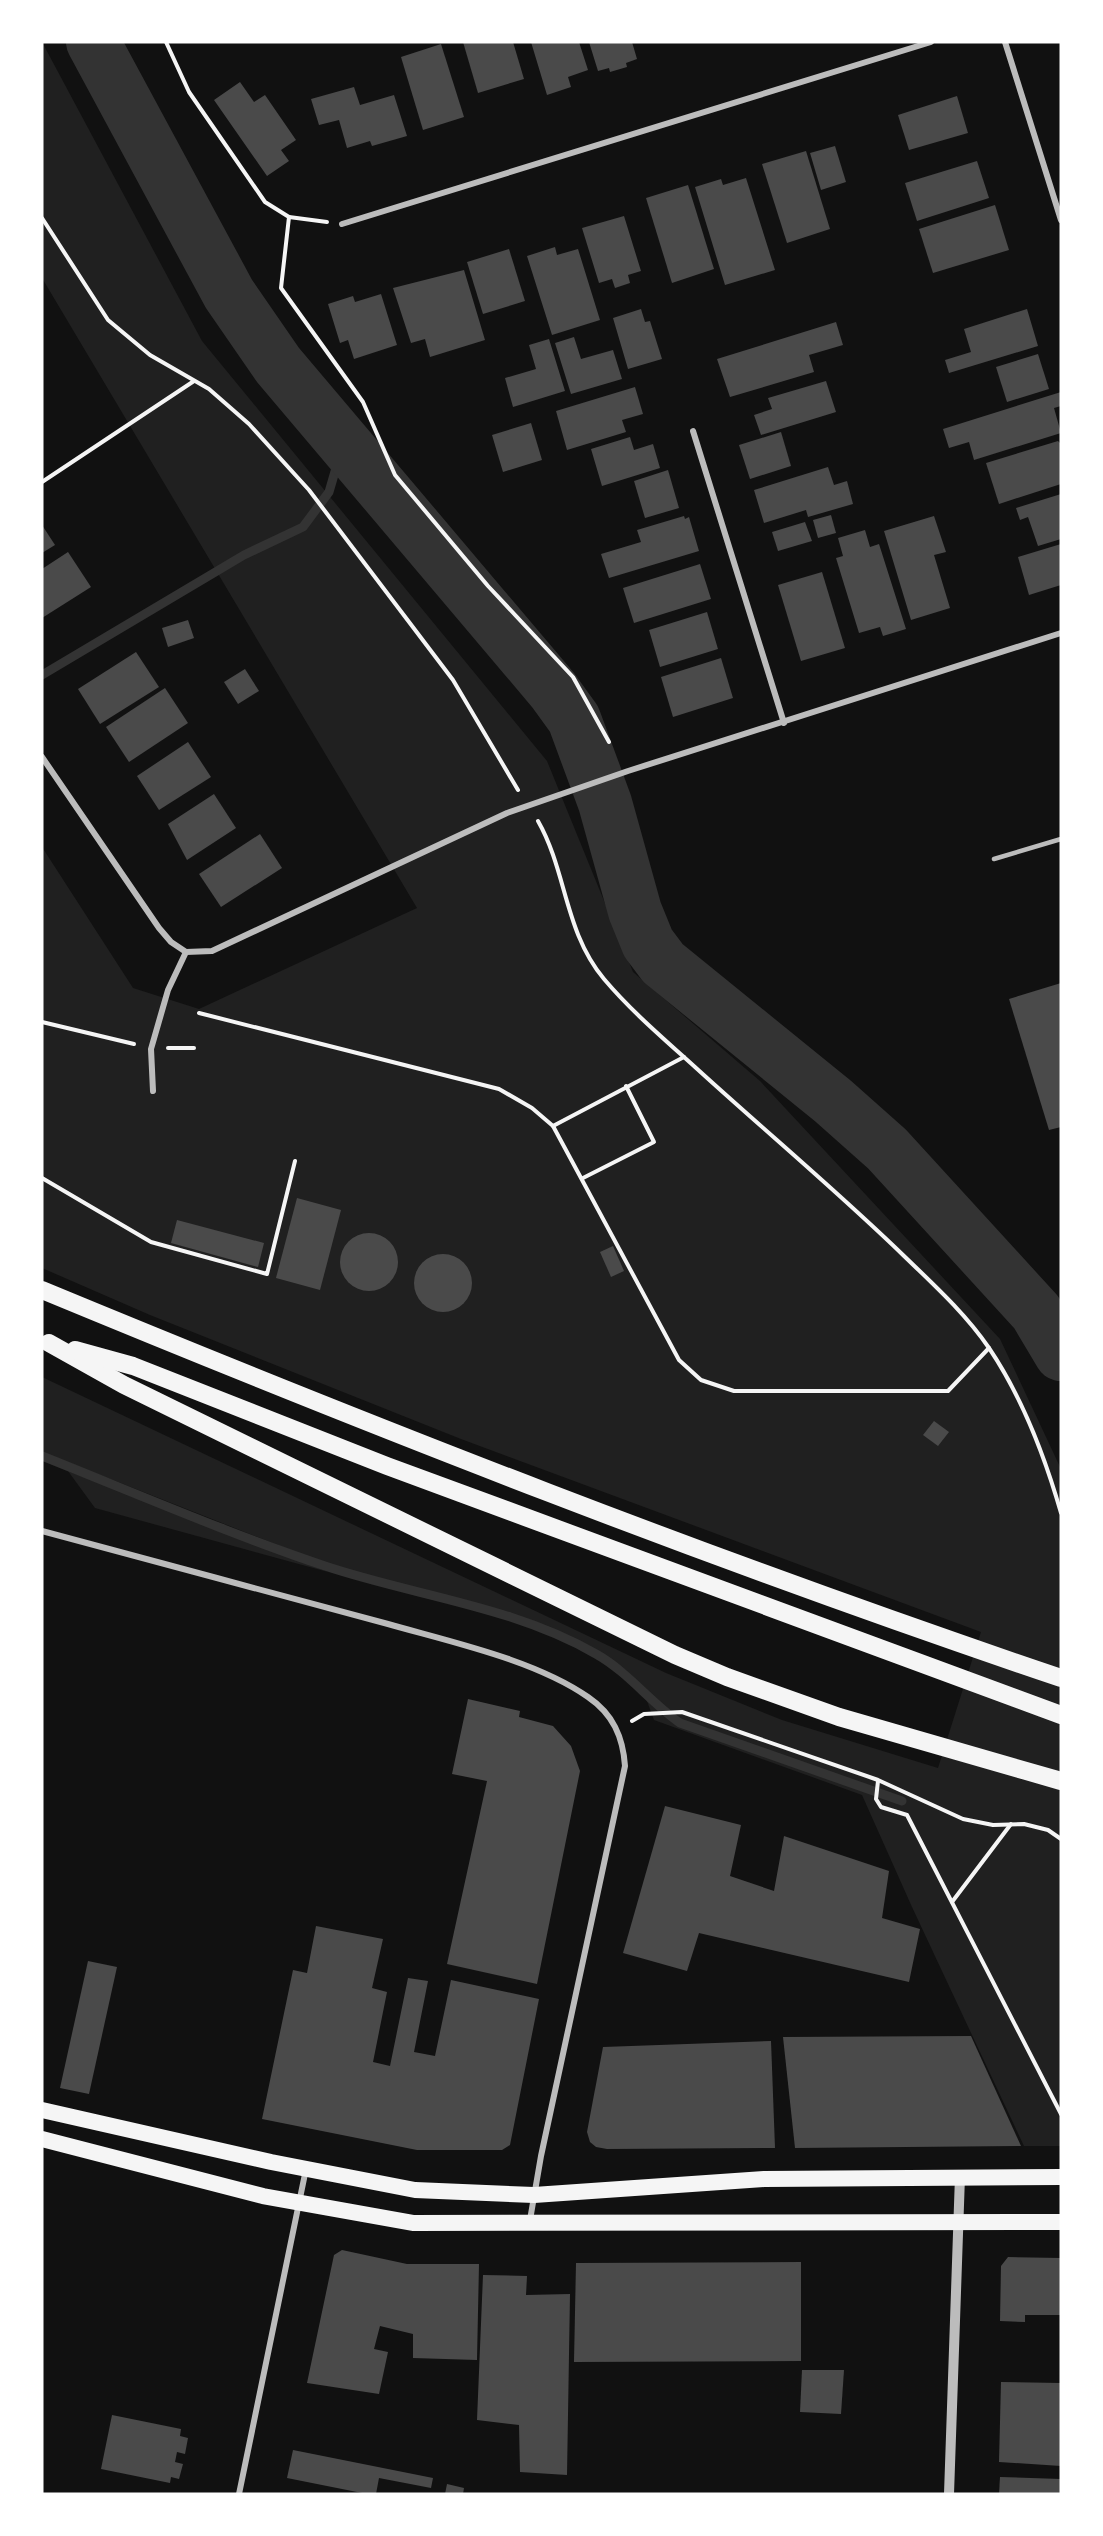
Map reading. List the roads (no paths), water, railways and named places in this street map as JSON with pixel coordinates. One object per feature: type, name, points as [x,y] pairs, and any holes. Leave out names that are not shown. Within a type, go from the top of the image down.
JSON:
[{"type":"highway","points":[[42,1290],[491,1471],[899,1623],[1061,1678]]},
{"type":"highway","points":[[45,1341],[133,1366],[387,1466],[887,1653],[1061,1715]]},
{"type":"highway","points":[[45,1341],[124,1385],[675,1655],[780,1697],[944,1749],[1061,1781]]},
{"type":"highway","points":[[42,2110],[306,2169],[415,2190],[534,2195],[764,2179],[1061,2177]]},
{"type":"highway","points":[[42,2139],[299,2203],[414,2223],[1061,2222]]},
{"type":"street","points":[[342,224],[931,42]]},
{"type":"street","points":[[1005,42],[1061,220]]},
{"type":"street","points":[[693,431],[784,723]]},
{"type":"street","points":[[42,757],[159,928],[171,942],[186,952],[213,951],[507,813],[628,771],[1061,633]]},
{"type":"street","points":[[153,1091],[151,1048],[168,990],[186,952]]},
{"type":"street","points":[[42,1531],[478,1649],[554,1678],[588,1696],[604,1710],[618,1728],[625,1766],[529,2224]]},
{"type":"street","points":[[239,2494],[306,2169]]},
{"type":"street","points":[[950,2494],[961,2221],[960,2176]]},
{"type":"lane","points":[[994,859],[1061,839]]},
{"type":"waterway","points":[[93,42],[229,294],[278,365],[553,690],[574,719],[605,803],[635,911],[648,943],[663,963],[833,1101],[887,1149],[1036,1312],[1061,1354]]},
{"type":"waterway","points":[[42,675],[244,555],[303,527],[329,492],[336,468],[336,432]]},
{"type":"waterway","points":[[42,1456],[289,1554],[531,1624],[608,1661],[680,1723],[902,1801]]}]
